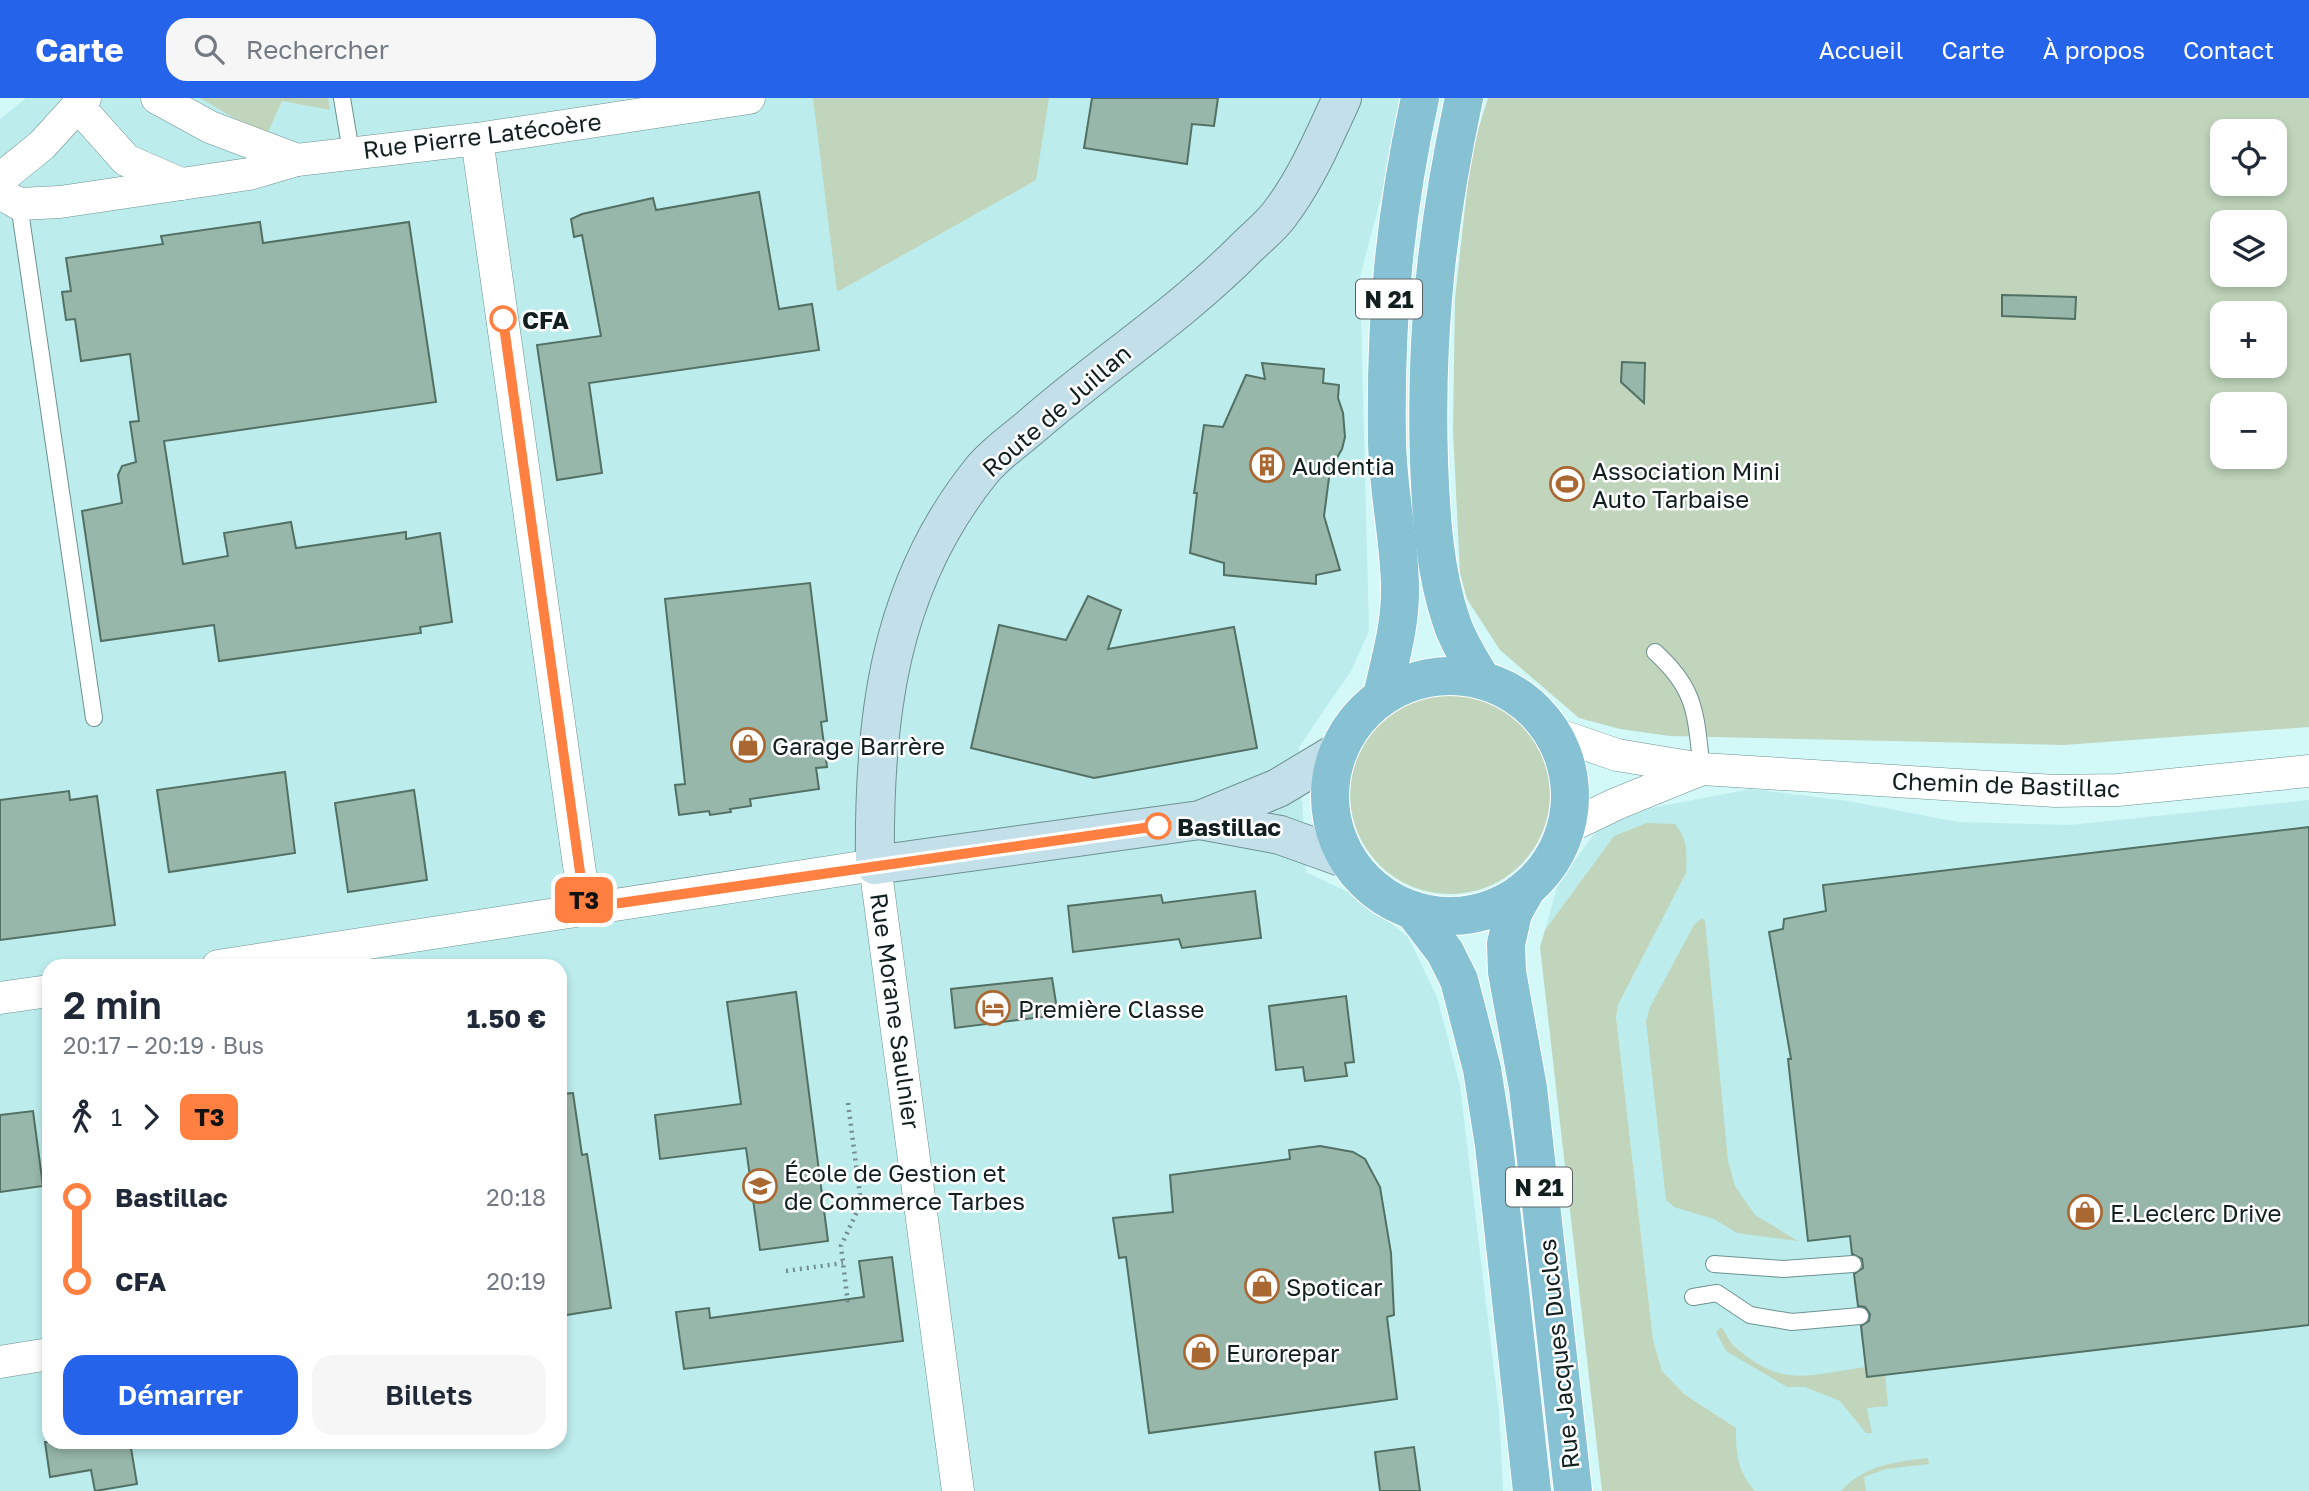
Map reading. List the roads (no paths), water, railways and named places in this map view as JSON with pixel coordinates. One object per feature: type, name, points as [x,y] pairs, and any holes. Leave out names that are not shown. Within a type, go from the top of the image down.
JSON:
[{"type":"main road","name":"N 21","points":[[1382,696],[1396,637],[1400,588],[1387,447],[1389,283],[1399,207],[1420,98]]},
{"type":"main road","name":"N 21","points":[[1464,98],[1444,189],[1431,293],[1428,427],[1431,504],[1440,582],[1452,625],[1481,679]]},
{"type":"main road","points":[[1447,675],[1481,679],[1510,690],[1526,703],[1553,733],[1566,763],[1571,796],[1566,828],[1551,861],[1527,888],[1502,905],[1473,914],[1443,916],[1413,911],[1387,899],[1365,881],[1348,859],[1333,825],[1330,788],[1338,752],[1356,721],[1382,696],[1413,681],[1447,675]]},
{"type":"main road","name":"Rue Jacques Duclos","points":[[1527,888],[1513,913],[1506,944],[1507,972],[1528,1088],[1573,1491]]},
{"type":"main road","name":"Rue Jacques Duclos","points":[[1413,911],[1445,952],[1459,980],[1482,1069],[1496,1158],[1532,1491]]},
{"type":"street","name":"Rue Pierre Latécoère","points":[[157,98],[210,127],[297,160]]},
{"type":"street","name":"Rue Pierre Latécoère","points":[[10,198],[60,202],[249,174],[297,160],[477,139],[749,98]]},
{"type":"street","name":"Route de Juillan","points":[[875,865],[874,803],[883,693],[896,636],[918,573],[946,519],[984,468],[1067,395],[1213,281],[1279,215],[1312,162],[1342,98]]},
{"type":"street","points":[[0,179],[42,145],[81,102],[126,160],[181,184]]},
{"type":"street","points":[[477,139],[585,908]]},
{"type":"street","name":"Chemin de Bastillac","points":[[1553,733],[1617,755],[1702,769],[2055,790],[2118,790],[2309,771]]},
{"type":"street","points":[[316,959],[344,957],[585,908],[1200,820],[1278,788],[1338,752]]},
{"type":"street","name":"Chemin de Bastillac","points":[[1566,828],[1616,804],[1702,769]]},
{"type":"street","points":[[1200,820],[1280,835],[1348,859]]},
{"type":"street","name":"Rue Morane Saulnier","points":[[875,865],[958,1491]]},
{"type":"street","points":[[0,998],[42,992]]},
{"type":"street","points":[[0,1362],[42,1355]]},
{"type":"lane","points":[[342,98],[351,152]]},
{"type":"lane","points":[[10,198],[94,718]]},
{"type":"lane","points":[[1655,652],[1677,672],[1692,698],[1702,769]]},
{"type":"lane","points":[[1714,1264],[1783,1269],[1853,1264]]},
{"type":"lane","points":[[1693,1297],[1717,1293],[1750,1315],[1792,1322],[1860,1316]]},
{"type":"place","name":"CFA","points":[[503,319]]},
{"type":"place","name":"Audentia","points":[[1267,465]]},
{"type":"place","name":"Association Mini Auto Tarbaise","points":[[1567,484]]},
{"type":"place","name":"Garage Barrère","points":[[748,745]]},
{"type":"place","name":"Bastillac","points":[[1158,826]]},
{"type":"place","name":"Première Classe","points":[[993,1008]]},
{"type":"place","name":"École de Gestion et de Commerce Tarbes","points":[[760,1186]]},
{"type":"place","name":"E.Leclerc Drive","points":[[2085,1212]]},
{"type":"place","name":"Spoticar","points":[[1262,1286]]},
{"type":"place","name":"Eurorepar","points":[[1201,1352]]}]
